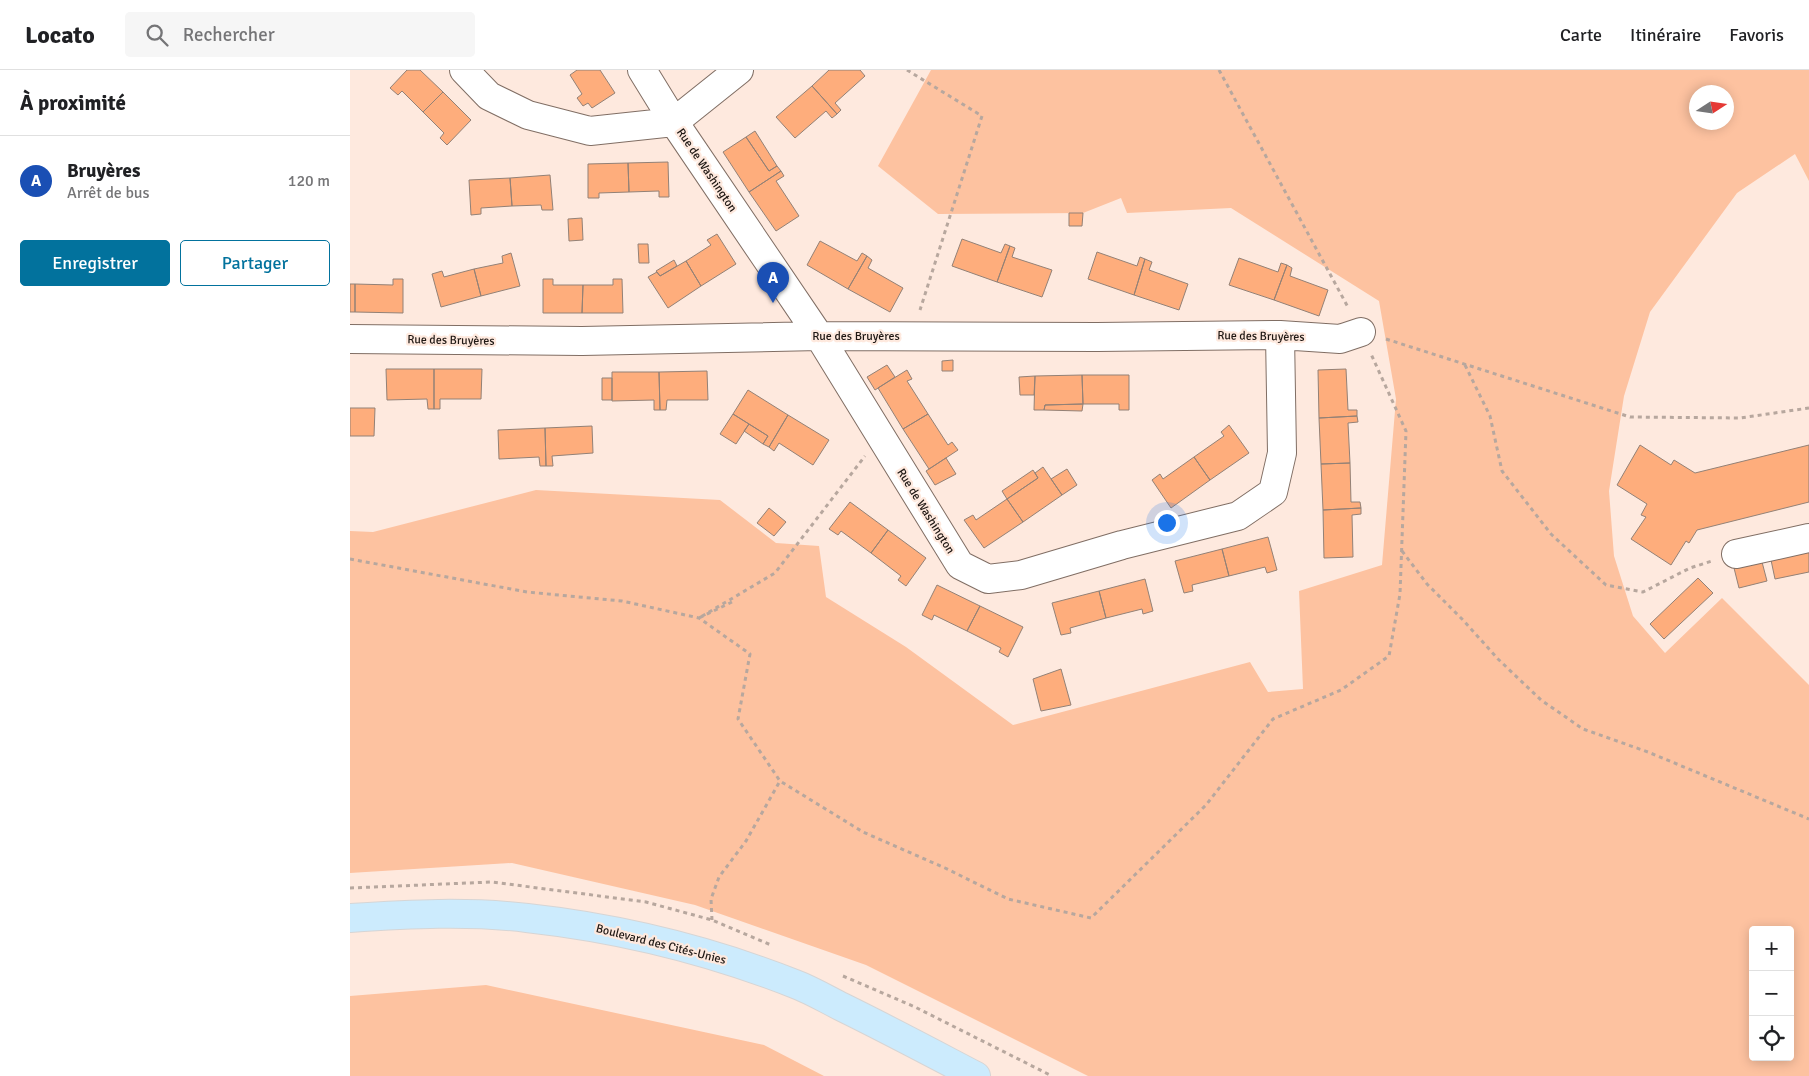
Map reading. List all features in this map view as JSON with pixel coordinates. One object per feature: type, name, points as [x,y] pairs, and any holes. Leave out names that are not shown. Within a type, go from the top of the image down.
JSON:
[{"type":"main road","name":"Boulevard des Cités-Unies","points":[[350,918],[426,914],[526,918],[590,926],[662,942],[713,955],[796,984],[976,1076]]},
{"type":"street","points":[[464,70],[489,96],[528,115],[590,131],[674,122],[739,70]]},
{"type":"street","name":"Rue de Washington","points":[[642,70],[674,122],[819,336],[960,565],[988,579],[1021,575],[1122,545],[1238,516],[1273,492],[1282,453],[1280,335]]},
{"type":"street","name":"Rue des Bruyères","points":[[350,339],[582,341],[819,336],[1097,337],[1280,335],[1340,339],[1362,332]]},
{"type":"street","points":[[1736,554],[1809,538]]},
{"type":"path","points":[[907,70],[982,116],[912,336]]},
{"type":"path","points":[[350,559],[527,592],[622,601],[699,618],[750,654],[738,719],[780,781],[863,832],[1008,899],[1091,918],[1206,804],[1273,719],[1341,690],[1389,656],[1400,594],[1406,431],[1362,332],[1219,70]]},
{"type":"path","points":[[1362,332],[1630,417],[1740,418],[1809,408]]},
{"type":"path","points":[[1465,365],[1490,416],[1502,471],[1551,534],[1606,584],[1643,592],[1690,568],[1736,554]]},
{"type":"path","points":[[699,618],[775,573],[880,436]]},
{"type":"path","points":[[1402,551],[1427,584],[1498,659],[1541,700],[1583,729],[1648,752],[1809,819]]},
{"type":"path","points":[[699,618],[732,602]]},
{"type":"path","points":[[712,920],[711,899],[720,876],[746,841],[780,781]]},
{"type":"shaded area","points":[[931,70],[1809,70],[1809,181],[1795,154],[1737,193],[1650,312],[1624,396],[1609,491],[1614,556],[1633,616],[1665,653],[1722,598],[1809,685],[1809,1076],[1088,1076],[866,965],[695,905],[512,863],[350,873],[350,531],[373,532],[536,490],[720,500],[776,543],[819,546],[826,597],[906,647],[1013,725],[1250,662],[1268,692],[1303,689],[1299,591],[1382,565],[1396,399],[1379,301],[1231,208],[1127,213],[1121,198],[1083,213],[938,214],[878,166]]},
{"type":"shaded area","points":[[486,985],[764,1045],[824,1076],[350,1076],[350,996]]},
{"type":"building","points":[[407,70],[420,70],[443,92],[423,112],[402,91],[398,95],[390,88]]},
{"type":"building","points":[[577,70],[600,70],[615,93],[592,108],[588,103],[583,106],[577,98],[582,94],[570,75]]},
{"type":"building","points":[[829,70],[860,70],[865,76],[835,103],[841,110],[837,114],[812,86]]},
{"type":"building","points":[[812,86],[837,114],[832,118],[826,111],[795,138],[776,117]]},
{"type":"building","points":[[443,92],[471,120],[447,145],[440,138],[444,133],[423,112]]},
{"type":"building","points":[[755,131],[777,166],[769,171],[746,137]]},
{"type":"building","points":[[746,137],[769,171],[777,166],[781,171],[749,192],[723,152]]},
{"type":"building","points":[[668,162],[669,197],[659,197],[659,191],[629,192],[628,163]]},
{"type":"building","points":[[628,163],[629,192],[599,193],[599,198],[588,198],[588,164]]},
{"type":"building","points":[[781,171],[784,176],[776,181],[799,216],[776,231],[749,192]]},
{"type":"building","points":[[550,175],[553,210],[542,210],[541,205],[512,206],[510,178]]},
{"type":"building","points":[[510,178],[512,206],[481,208],[481,214],[471,215],[469,180]]},
{"type":"building","points":[[1069,213],[1083,213],[1082,226],[1069,226]]},
{"type":"building","points":[[582,218],[583,240],[569,241],[568,219]]},
{"type":"building","points":[[717,234],[736,264],[701,286],[686,261],[711,245],[707,240]]},
{"type":"building","points":[[962,239],[1001,253],[1005,244],[1010,246],[997,282],[952,266]]},
{"type":"building","points":[[820,241],[857,261],[862,253],[867,256],[848,289],[807,265]]},
{"type":"building","points":[[638,244],[648,244],[649,263],[639,263]]},
{"type":"building","points":[[1010,246],[1015,248],[1012,257],[1052,270],[1042,297],[997,282]]},
{"type":"building","points":[[1097,252],[1137,266],[1140,257],[1145,259],[1134,295],[1088,279]]},
{"type":"building","points":[[511,253],[520,286],[481,296],[474,269],[503,263],[502,256]]},
{"type":"building","points":[[867,256],[872,260],[868,268],[903,288],[890,312],[848,289]]},
{"type":"building","points":[[1239,258],[1278,272],[1281,263],[1287,265],[1274,300],[1229,285]]},
{"type":"building","points":[[1145,259],[1152,262],[1149,270],[1188,284],[1179,310],[1134,295]]},
{"type":"building","points":[[674,260],[677,266],[660,276],[656,271]]},
{"type":"building","points":[[686,261],[701,286],[668,308],[648,277],[657,272],[660,276]]},
{"type":"building","points":[[1287,265],[1292,268],[1290,276],[1328,290],[1319,316],[1274,300]]},
{"type":"building","points":[[474,269],[481,296],[441,307],[432,274],[442,271],[444,277]]},
{"type":"building","points":[[393,279],[403,279],[403,313],[355,312],[355,284],[393,285]]},
{"type":"building","points":[[543,279],[553,279],[553,285],[583,285],[582,313],[543,313]]},
{"type":"building","points":[[613,279],[622,279],[623,313],[582,313],[583,285],[613,285]]},
{"type":"building","points":[[350,284],[355,284],[355,312],[350,312]]},
{"type":"building","points":[[953,360],[953,371],[942,371],[942,361]]},
{"type":"building","points":[[887,365],[895,377],[875,390],[867,377]]},
{"type":"building","points":[[386,369],[434,369],[434,409],[428,409],[427,399],[387,400]]},
{"type":"building","points":[[434,369],[482,369],[481,399],[440,399],[440,409],[434,409]]},
{"type":"building","points":[[1346,369],[1348,410],[1357,410],[1357,416],[1319,418],[1318,370]]},
{"type":"building","points":[[907,370],[912,379],[907,381],[928,414],[903,429],[878,388]]},
{"type":"building","points":[[707,371],[708,400],[667,400],[666,410],[660,410],[659,372]]},
{"type":"building","points":[[612,372],[659,372],[660,410],[654,410],[654,400],[612,401]]},
{"type":"building","points":[[1082,375],[1083,404],[1045,405],[1044,410],[1034,410],[1035,376]]},
{"type":"building","points":[[1082,375],[1129,375],[1129,410],[1119,410],[1119,404],[1083,404]]},
{"type":"building","points":[[1035,376],[1034,395],[1020,395],[1019,377]]},
{"type":"building","points":[[602,378],[612,378],[612,400],[602,400]]},
{"type":"building","points":[[748,390],[788,415],[769,447],[763,444],[768,436],[733,414]]},
{"type":"building","points":[[1083,404],[1082,411],[1044,410],[1045,405]]},
{"type":"building","points":[[350,408],[375,408],[374,436],[350,436]]},
{"type":"building","points":[[733,414],[749,424],[736,444],[720,434]]},
{"type":"building","points":[[928,414],[948,445],[952,442],[958,450],[929,469],[903,429]]},
{"type":"building","points":[[788,415],[829,440],[813,465],[779,443],[774,451],[769,447]]},
{"type":"building","points":[[1357,416],[1358,422],[1348,423],[1350,463],[1321,464],[1319,418]]},
{"type":"building","points":[[749,424],[768,436],[763,444],[744,431]]},
{"type":"building","points":[[1229,425],[1249,453],[1210,480],[1194,457],[1224,436],[1221,432]]},
{"type":"building","points":[[592,426],[593,453],[552,456],[553,466],[546,466],[545,428]]},
{"type":"building","points":[[545,428],[546,466],[540,466],[539,457],[499,459],[498,430]]},
{"type":"building","points":[[1640,445],[1671,465],[1674,460],[1695,473],[1809,445],[1809,502],[1697,530],[1689,543],[1686,541],[1671,565],[1631,539],[1646,517],[1641,515],[1647,504],[1617,485]]},
{"type":"building","points":[[1194,457],[1210,480],[1171,508],[1152,480],[1160,474],[1163,479]]},
{"type":"building","points":[[946,458],[956,474],[935,485],[926,471]]},
{"type":"building","points":[[1350,463],[1351,502],[1360,502],[1361,508],[1323,510],[1321,464]]},
{"type":"building","points":[[1043,467],[1062,495],[1023,522],[1007,499],[1038,478],[1035,473]]},
{"type":"building","points":[[1067,469],[1077,485],[1062,495],[1051,479]]},
{"type":"building","points":[[1033,470],[1038,478],[1007,499],[1002,491]]},
{"type":"building","points":[[1007,499],[1023,522],[984,548],[964,520],[973,515],[976,520]]},
{"type":"building","points":[[850,502],[888,530],[871,553],[841,531],[838,535],[829,529]]},
{"type":"building","points":[[769,508],[786,522],[774,536],[757,523]]},
{"type":"building","points":[[1361,508],[1361,514],[1352,515],[1353,557],[1324,558],[1323,510]]},
{"type":"building","points":[[888,530],[926,558],[906,586],[898,580],[901,576],[871,553]]},
{"type":"building","points":[[1268,537],[1277,570],[1267,573],[1265,567],[1229,576],[1222,549]]},
{"type":"building","points":[[1222,549],[1229,576],[1192,585],[1193,591],[1184,593],[1175,561]]},
{"type":"building","points":[[1809,551],[1809,572],[1775,579],[1771,560]]},
{"type":"building","points":[[1762,562],[1767,581],[1739,588],[1734,568]]},
{"type":"building","points":[[1698,578],[1713,593],[1664,639],[1650,624]]},
{"type":"building","points":[[1145,579],[1153,611],[1143,614],[1142,609],[1106,618],[1099,591]]},
{"type":"building","points":[[937,585],[980,606],[967,631],[934,615],[932,620],[922,615]]},
{"type":"building","points":[[1099,591],[1106,618],[1070,628],[1071,633],[1061,635],[1052,603]]},
{"type":"building","points":[[980,606],[1023,627],[1008,657],[999,652],[1001,648],[967,631]]},
{"type":"building","points":[[1061,669],[1071,705],[1041,711],[1033,679]]},
{"type":"place","name":"Bruyères","points":[[773,303]]}]
